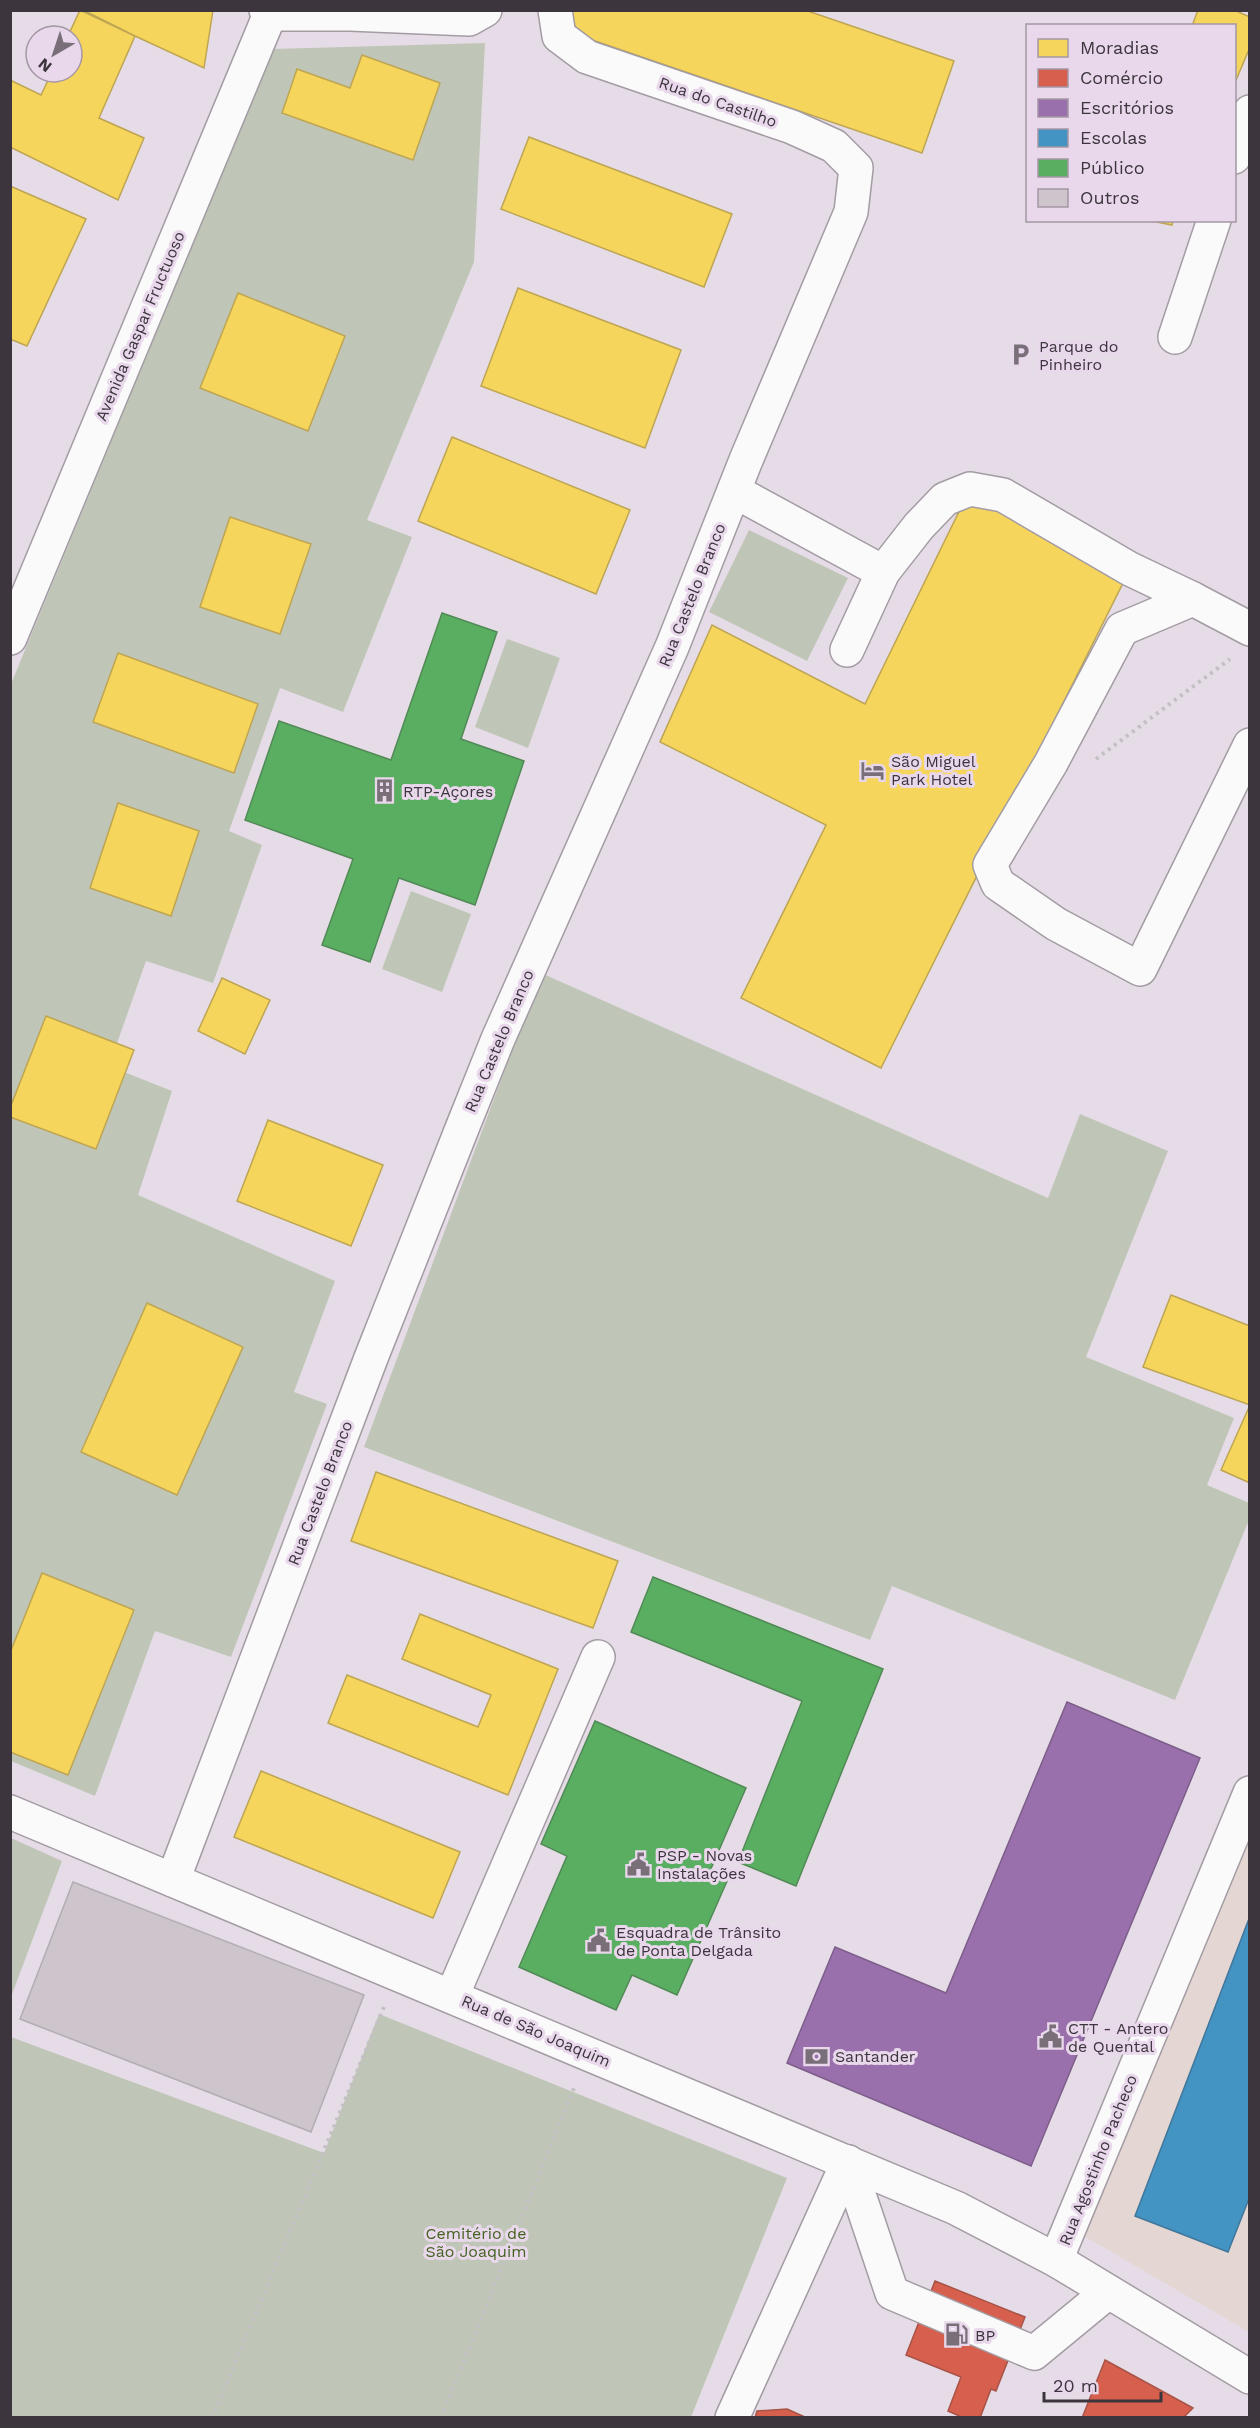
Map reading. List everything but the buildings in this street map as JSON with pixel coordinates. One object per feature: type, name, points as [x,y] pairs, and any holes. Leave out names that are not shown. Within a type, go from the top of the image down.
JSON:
[{"type":"street","points":[[268,12],[469,19],[485,10]]},
{"type":"street","name":"Rua do Castilho","points":[[555,10],[559,36],[586,57],[792,127],[834,146],[856,168],[851,212]]},
{"type":"street","name":"Avenida Gaspar Fructuoso","points":[[10,638],[268,12]]},
{"type":"street","points":[[1236,151],[1250,112]]},
{"type":"street","name":"Rua Castelo Branco","points":[[173,1880],[371,1358],[467,1115],[672,647],[851,212]]},
{"type":"street","points":[[1175,337],[1213,222]]},
{"type":"street","points":[[847,650],[883,572],[919,525],[945,499],[970,489],[1003,495],[1130,569],[1193,598],[1250,629]]},
{"type":"street","points":[[734,492],[883,572]]},
{"type":"street","points":[[1193,598],[1122,629],[1051,763],[990,865],[998,884],[1056,924],[1140,969],[1250,745]]},
{"type":"street","points":[[452,1996],[598,1657]]},
{"type":"street","name":"Rua Agostinho Pacheco","points":[[1056,2260],[1250,1793]]},
{"type":"street","name":"Rua de São Joaquim","points":[[10,1812],[956,2208],[1056,2260],[1250,2378]]},
{"type":"street","points":[[848,2162],[892,2293],[1034,2353],[1108,2292]]},
{"type":"street","points":[[732,2418],[848,2162]]},
{"type":"path","points":[[1094,761],[1231,658]]},
{"type":"path","points":[[212,2418],[398,1973]]},
{"type":"path","points":[[441,2418],[589,2054]]},
{"type":"shaded area","points":[[1249,1839],[1249,2332],[1084,2236]]},
{"type":"green space","points":[[485,43],[474,262],[367,520],[412,537],[343,712],[280,688],[229,831],[262,845],[213,983],[146,961],[109,1066],[172,1091],[138,1195],[335,1281],[294,1392],[327,1404],[231,1657],[155,1631],[95,1796],[11,1761],[11,684],[273,49]]},
{"type":"green space","points":[[749,530],[848,578],[807,661],[709,612]]},
{"type":"green space","points":[[507,639],[560,658],[528,748],[475,727]]},
{"type":"green space","points":[[411,891],[471,914],[442,992],[382,969]]},
{"type":"green space","points":[[541,973],[1048,1198],[1080,1114],[1168,1151],[1086,1357],[1234,1418],[1207,1485],[1249,1503],[1249,1520],[1175,1700],[892,1586],[870,1640],[364,1447]]},
{"type":"green space","points":[[11,1838],[62,1861],[11,1997]]},
{"type":"green space","name":"Cemitério de São Joaquim","points":[[379,2014],[787,2178],[691,2417],[11,2417],[11,2037],[324,2153]]},
{"type":"place","name":"Parque do Pinheiro","points":[[1021,355]]},
{"type":"place","name":"São Miguel Park Hotel","points":[[873,770]]},
{"type":"place","name":"RTP-Açores","points":[[385,791]]},
{"type":"place","name":"PSP - Novas Instalações","points":[[639,1864]]},
{"type":"place","name":"Esquadra de Trânsito de Ponta Delgada","points":[[598,1941]]},
{"type":"place","name":"CTT - Antero de Quental","points":[[1050,2037]]},
{"type":"place","name":"Santander","points":[[817,2056]]},
{"type":"place","name":"BP","points":[[957,2335]]}]
